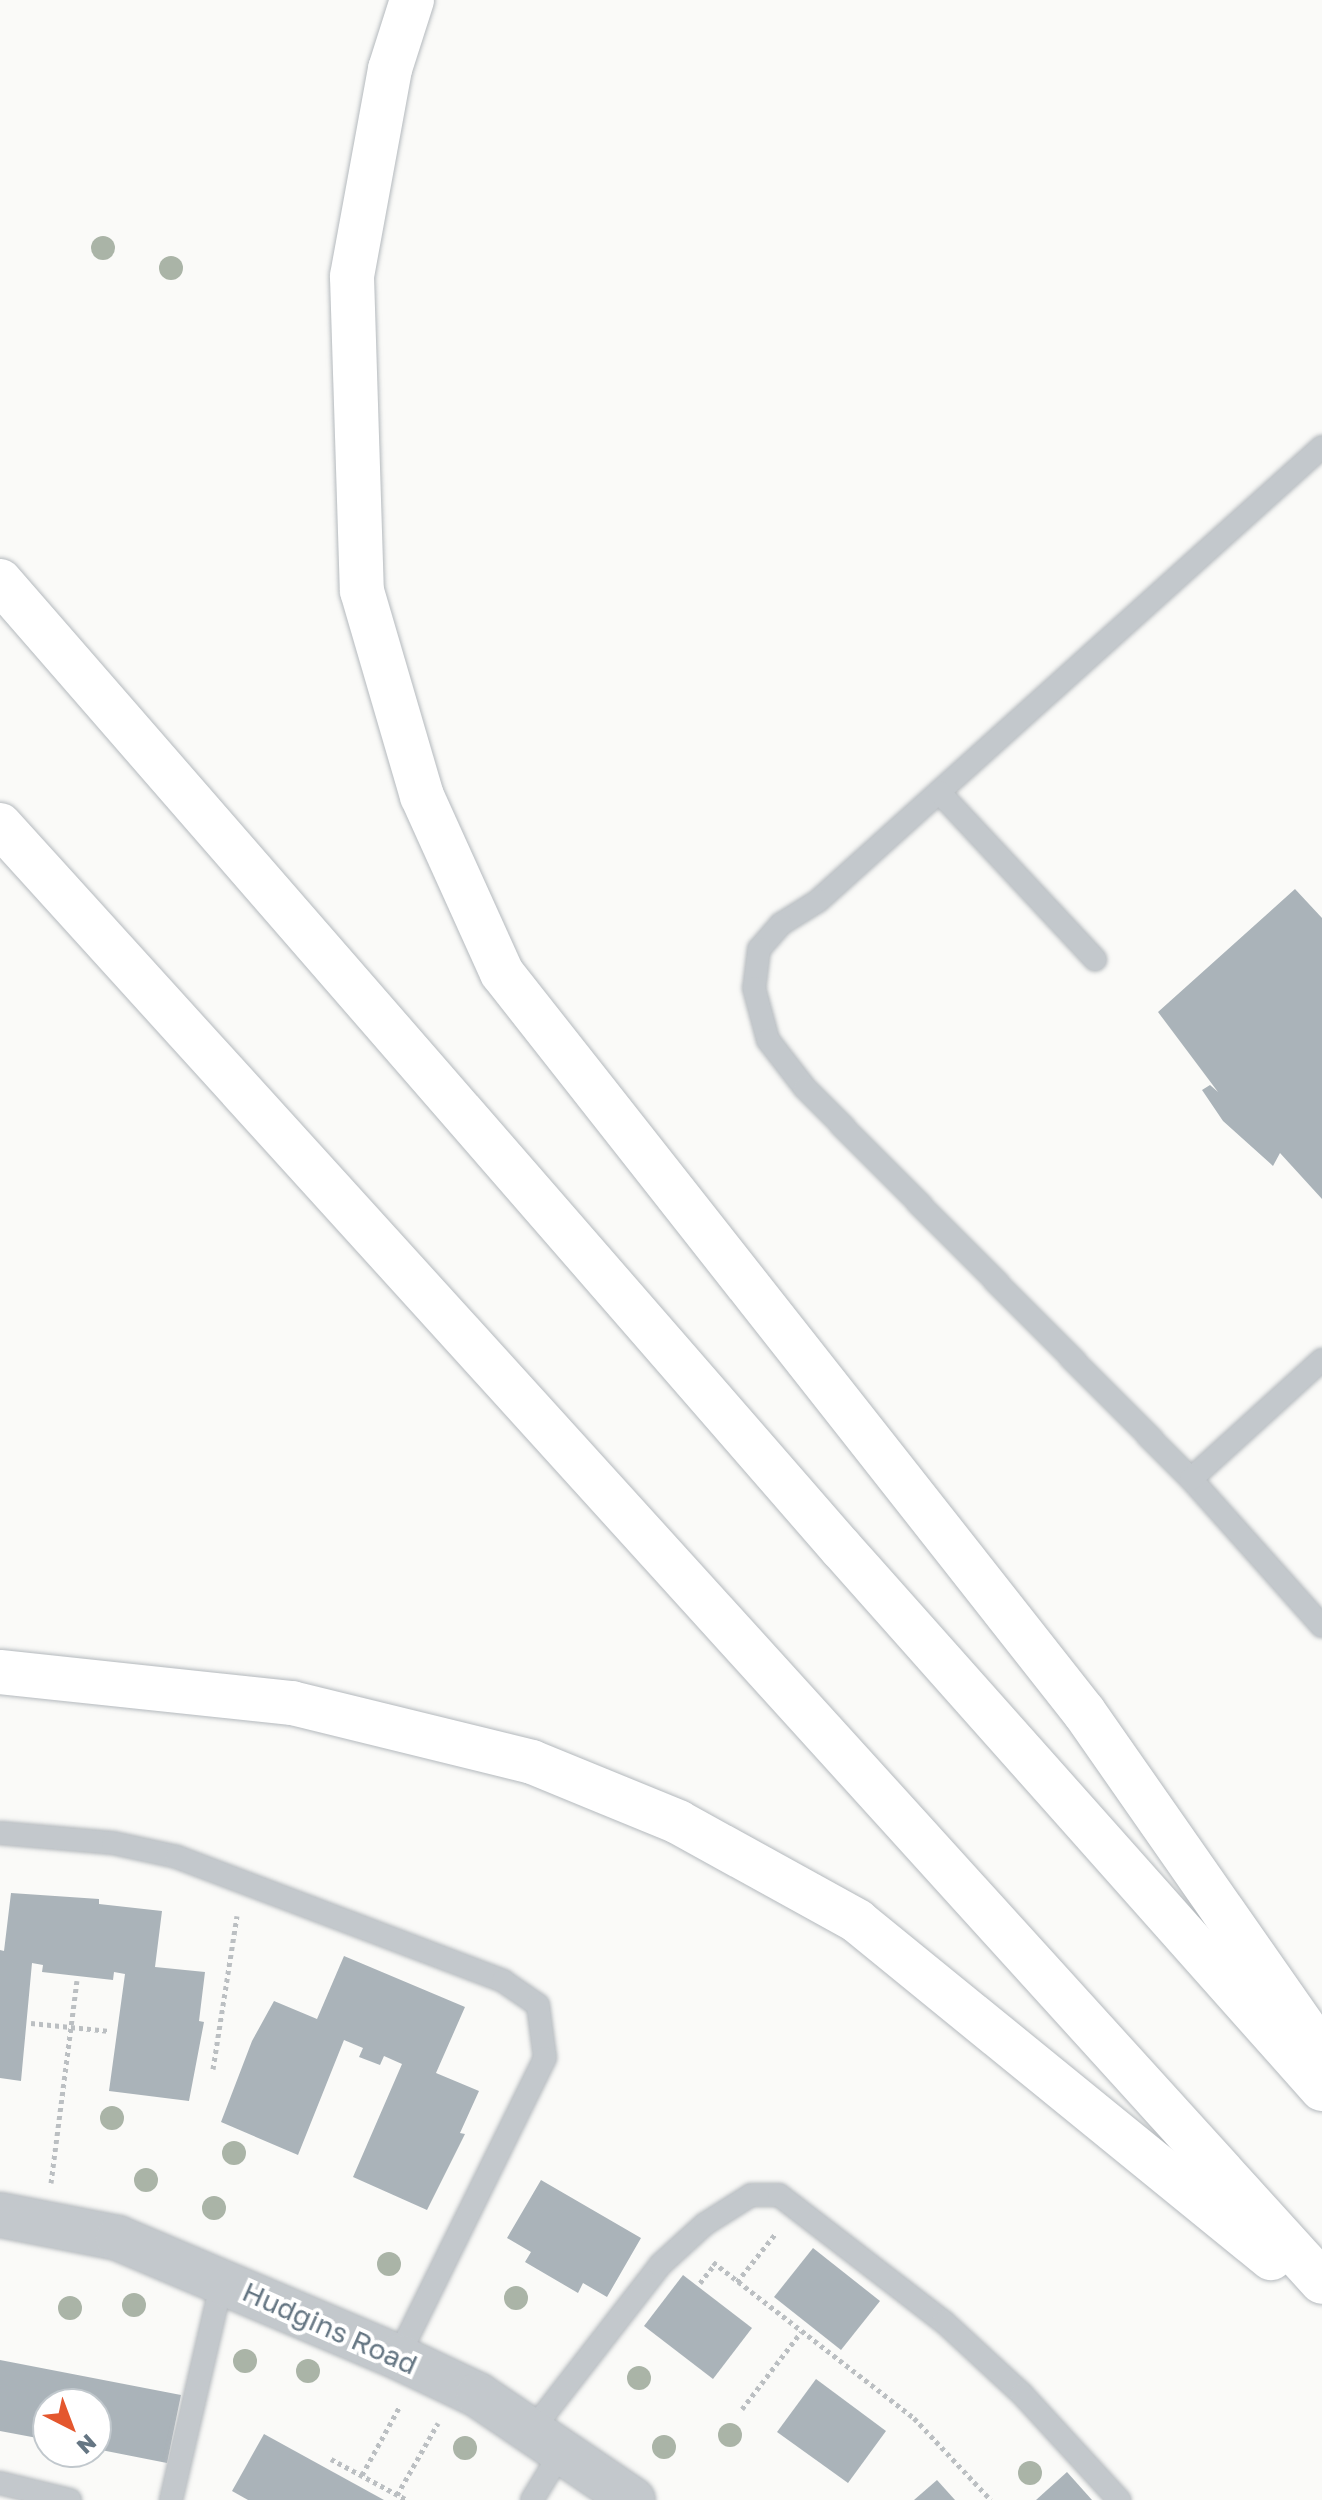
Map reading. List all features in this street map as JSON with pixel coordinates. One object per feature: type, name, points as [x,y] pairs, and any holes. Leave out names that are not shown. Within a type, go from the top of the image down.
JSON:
[{"type":"highway","points":[[412,0],[390,69],[352,277],[362,591],[422,796],[502,973],[1084,1712],[1322,2053]]},
{"type":"highway","points":[[0,581],[841,1548],[1322,2089]]},
{"type":"highway","points":[[0,825],[1322,2282]]},
{"type":"highway","points":[[0,1672],[292,1703],[532,1762],[678,1822],[857,1921],[1322,2299]]},
{"type":"street","name":"Hudgins Road","points":[[0,2215],[118,2238],[409,2362],[459,2386],[548,2439],[633,2500]]},
{"type":"lane","points":[[1322,447],[818,901],[781,924],[759,949],[754,988],[768,1040],[805,1088],[950,1240],[1191,1479],[1322,1626]]},
{"type":"lane","points":[[939,792],[1095,959]]},
{"type":"lane","points":[[1191,1479],[1322,1360]]},
{"type":"lane","points":[[0,1833],[113,1843],[177,1857],[503,1981],[538,2005],[545,2058],[409,2362]]},
{"type":"lane","points":[[532,2500],[548,2439],[660,2265],[685,2242],[751,2195],[779,2195],[944,2322],[1022,2394],[1119,2500]]},
{"type":"lane","points":[[171,2500],[222,2281]]},
{"type":"lane","points":[[0,2483],[70,2500]]},
{"type":"path","points":[[213,2069],[233,1926],[248,1884]]},
{"type":"path","points":[[43,2221],[77,1981]]},
{"type":"path","points":[[31,2023],[110,2031]]},
{"type":"path","points":[[737,2282],[797,2207]]},
{"type":"path","points":[[685,2242],[914,2418],[991,2500]]},
{"type":"path","points":[[700,2283],[715,2264]]},
{"type":"path","points":[[742,2409],[801,2332]]},
{"type":"path","points":[[362,2475],[409,2362]]},
{"type":"path","points":[[397,2495],[459,2386]]},
{"type":"path","points":[[331,2459],[407,2500]]},
{"type":"building","points":[[1295,889],[1322,918],[1322,1199],[1280,1153],[1273,1166],[1223,1121],[1202,1090],[1210,1085],[1218,1092],[1158,1012]]},
{"type":"building","points":[[11,1893],[99,1899],[99,1904],[162,1911],[155,1967],[205,1972],[199,2021],[204,2022],[189,2101],[109,2091],[125,1974],[114,1972],[113,1980],[42,1972],[43,1965],[32,1963],[21,2081],[0,2078],[0,1950],[4,1951]]},
{"type":"building","points":[[344,1956],[465,2007],[436,2073],[479,2091],[460,2133],[465,2134],[427,2210],[353,2177],[402,2064],[384,2056],[380,2065],[359,2057],[363,2048],[344,2040],[298,2155],[221,2122],[252,2041],[274,2001],[317,2019]]},
{"type":"building","points":[[541,2180],[641,2238],[607,2297],[583,2283],[578,2293],[525,2262],[531,2252],[507,2238]]},
{"type":"building","points":[[813,2248],[880,2301],[841,2350],[774,2297]]},
{"type":"building","points":[[683,2275],[752,2328],[713,2379],[644,2326]]},
{"type":"building","points":[[0,2360],[181,2395],[167,2463],[112,2452],[112,2388],[32,2388],[32,2437],[0,2431]]},
{"type":"building","points":[[816,2379],[886,2431],[848,2483],[777,2432]]},
{"type":"building","points":[[264,2434],[384,2500],[248,2500],[232,2491]]},
{"type":"building","points":[[1067,2472],[1092,2500],[1036,2500]]},
{"type":"building","points":[[937,2480],[955,2500],[914,2500]]}]
